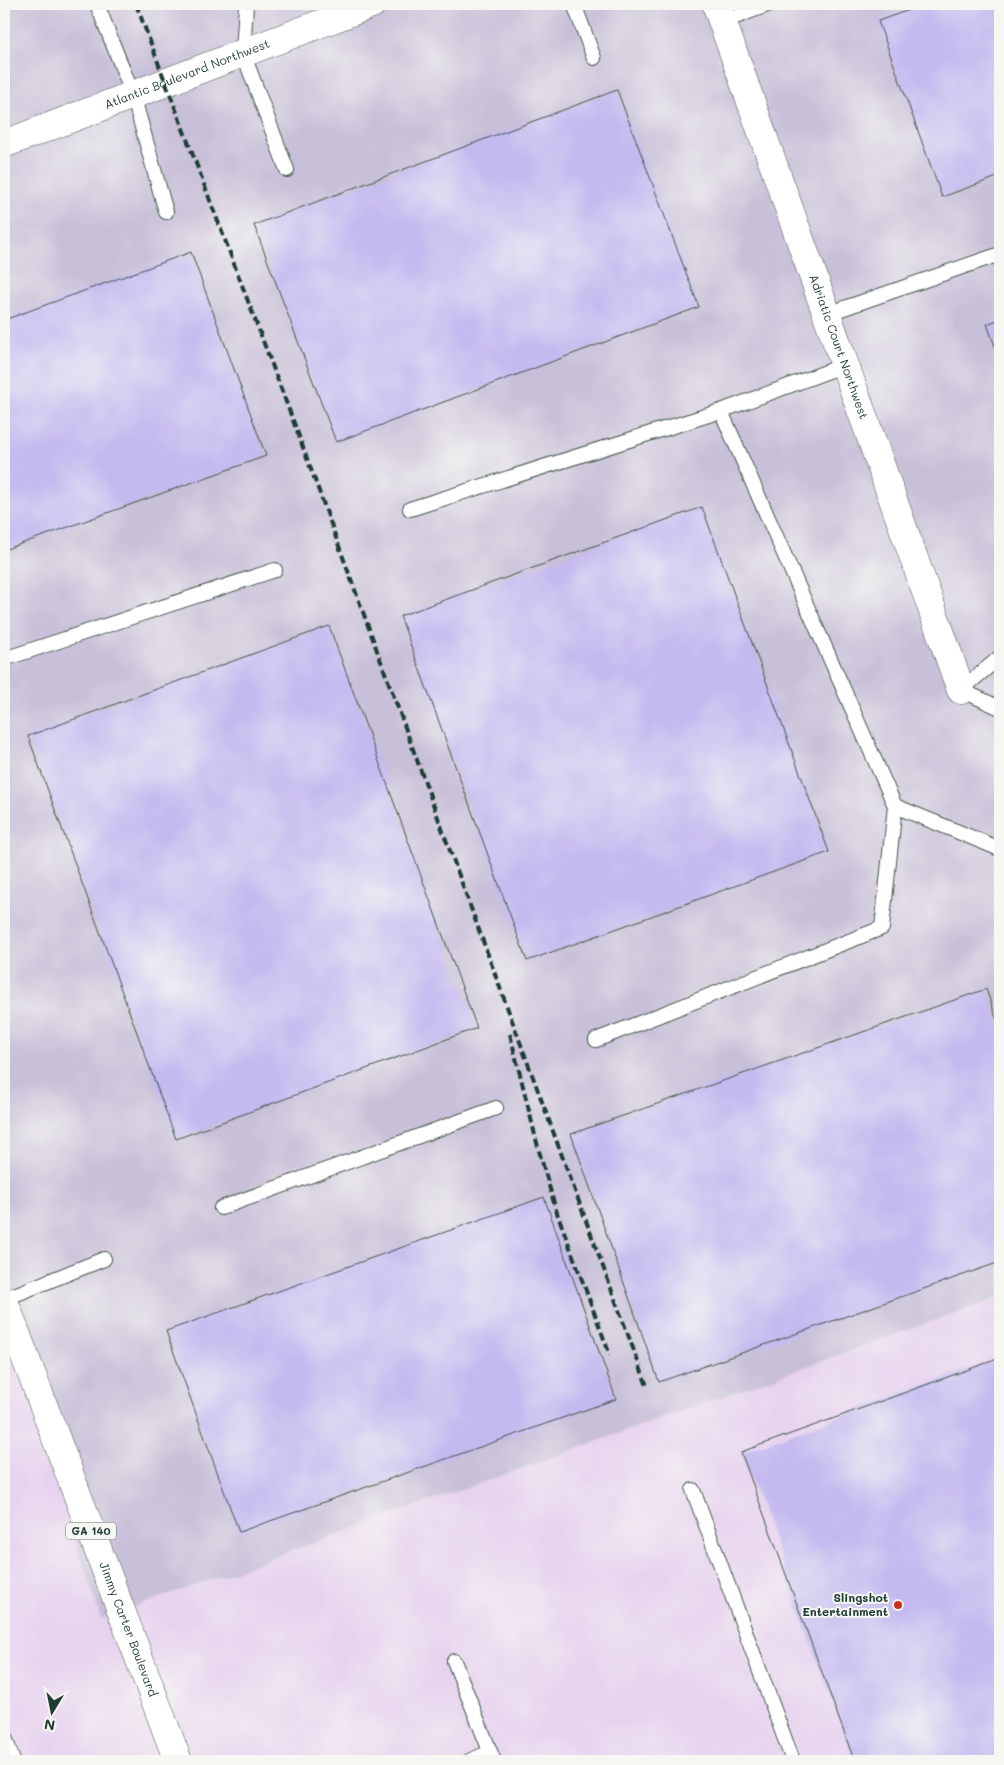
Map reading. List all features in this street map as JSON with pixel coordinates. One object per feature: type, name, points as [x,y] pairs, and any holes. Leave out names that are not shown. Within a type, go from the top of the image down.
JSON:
[{"type":"street","name":"Atlantic Boulevard Northwest","points":[[4,144],[372,4]]},
{"type":"street","name":"Adriatic Court Northwest","points":[[719,13],[961,690]]},
{"type":"street","name":"Jimmy Carter Boulevard","points":[[4,1300],[178,1761]]},
{"type":"lane","points":[[97,4],[133,95],[166,212]]},
{"type":"lane","points":[[246,4],[243,53],[286,170]]},
{"type":"lane","points":[[574,4],[594,58]]},
{"type":"lane","points":[[719,13],[770,4]]},
{"type":"lane","points":[[827,314],[1000,254]]},
{"type":"lane","points":[[410,509],[721,411],[845,365]]},
{"type":"lane","points":[[596,1040],[882,928],[895,806],[721,411]]},
{"type":"lane","points":[[4,659],[275,570]]},
{"type":"lane","points":[[1000,657],[961,690],[1000,708]]},
{"type":"lane","points":[[895,806],[1000,849]]},
{"type":"lane","points":[[221,1208],[496,1108]]},
{"type":"lane","points":[[4,1300],[104,1259]]},
{"type":"lane","points":[[693,1490],[793,1761]]},
{"type":"lane","points":[[454,1661],[492,1757],[469,1761]]},
{"type":"lane","points":[[4,1734],[13,1761]]},
{"type":"shaded area","points":[[4,4],[1000,4],[1000,1297],[101,1619],[4,1321]]},
{"type":"shaded area","points":[[1000,1297],[1000,1761],[4,1761],[4,1321],[101,1619]]},
{"type":"building","points":[[926,4],[1000,4],[1000,176],[942,197],[878,21]]},
{"type":"building","points":[[617,90],[699,307],[336,442],[254,225]]},
{"type":"building","points":[[191,252],[266,456],[4,550],[4,320]]},
{"type":"building","points":[[1000,319],[1000,360],[987,324]]},
{"type":"building","points":[[702,507],[829,852],[527,961],[400,616]]},
{"type":"building","points":[[329,626],[477,1028],[176,1139],[28,736]]},
{"type":"building","points":[[986,989],[1000,1029],[1000,1262],[659,1382],[571,1134]]},
{"type":"building","points":[[544,1197],[616,1399],[239,1532],[166,1331]]},
{"type":"building","name":"Slingshot Entertainment","points":[[1000,1358],[1000,1761],[842,1761],[853,1757],[741,1452]]},
{"type":"railway","points":[[136,4],[297,431],[647,1386]]},
{"type":"railway","points":[[510,1034],[539,1151],[556,1210],[610,1355]]},
{"type":"place","name":"Slingshot Entertainment","points":[[898,1605]]}]
